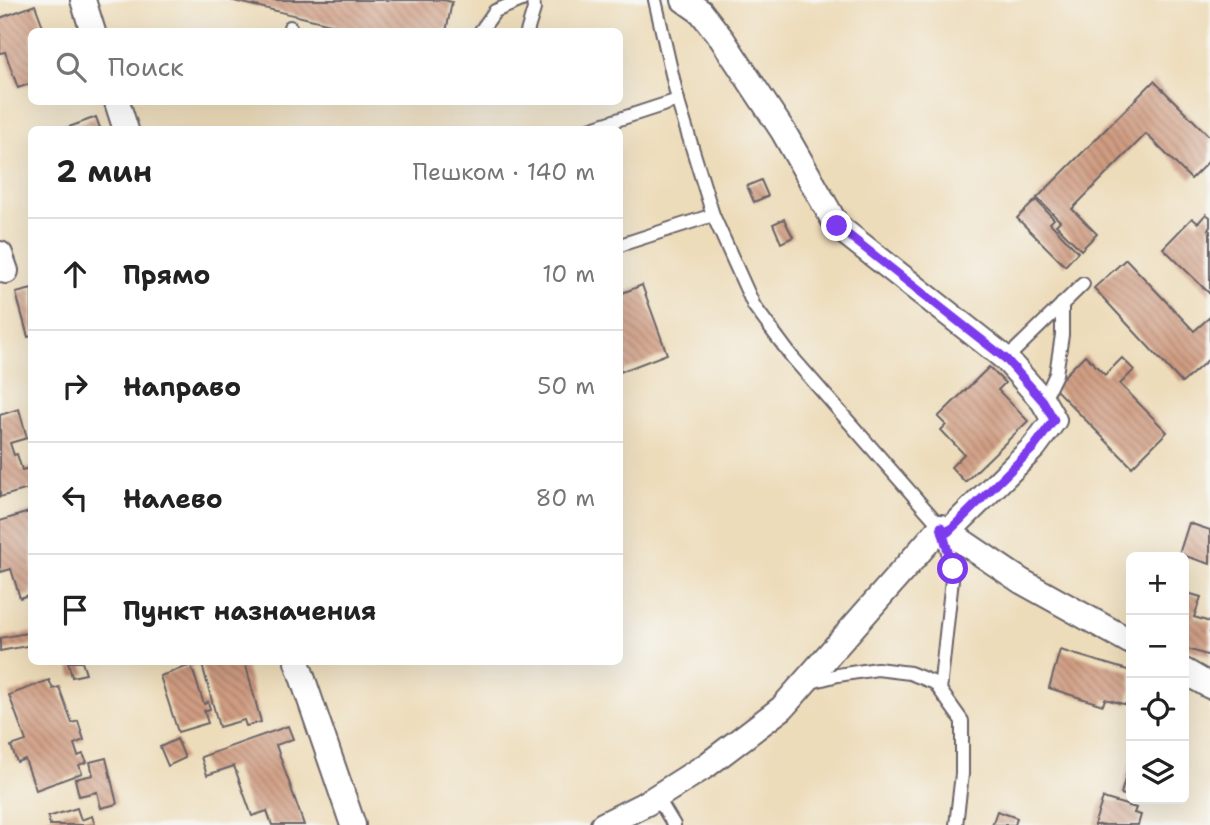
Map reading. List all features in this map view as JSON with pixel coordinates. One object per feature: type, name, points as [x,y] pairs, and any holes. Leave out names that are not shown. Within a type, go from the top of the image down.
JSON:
[{"type":"street","points":[[83,0],[92,28]]},
{"type":"street","points":[[603,825],[657,797],[707,765],[782,708],[945,529],[1034,447],[1054,420],[1043,401],[1006,359],[837,226],[783,131],[722,39],[701,12],[684,0]]},
{"type":"street","points":[[118,105],[125,126]]},
{"type":"street","points":[[945,529],[1021,581],[1126,639]]},
{"type":"street","points":[[298,665],[353,825]]},
{"type":"street","points":[[1189,674],[1210,686]]},
{"type":"lane","points":[[483,28],[495,11],[522,0]]},
{"type":"lane","points":[[528,28],[534,9],[533,0]]},
{"type":"lane","points":[[655,0],[678,100],[713,215],[754,306],[792,357],[945,529],[953,569],[940,690]]},
{"type":"lane","points":[[598,126],[678,100]]},
{"type":"lane","points":[[623,244],[713,215]]},
{"type":"lane","points":[[1006,359],[1083,284]]},
{"type":"lane","points":[[1043,401],[1056,374],[1062,335],[1062,304]]},
{"type":"lane","points":[[804,684],[877,668],[910,673],[935,683],[962,720],[962,774],[956,825]]},
{"type":"lane","points":[[657,797],[674,825]]},
{"type":"building","points":[[230,0],[452,2],[447,28],[347,28]]},
{"type":"building","points":[[35,5],[44,28],[28,28],[28,84],[18,88],[5,52],[0,53],[0,18]]},
{"type":"building","points":[[1154,81],[1210,137],[1210,160],[1191,179],[1146,134],[1072,209],[1097,234],[1081,250],[1056,225],[1060,221],[1037,198]]},
{"type":"building","points":[[96,117],[99,126],[72,126]]},
{"type":"building","points":[[761,180],[768,196],[754,202],[747,186]]},
{"type":"building","points":[[1036,200],[1054,219],[1050,223],[1078,252],[1065,266],[1017,218]]},
{"type":"building","points":[[1206,214],[1210,217],[1210,294],[1163,248],[1192,218],[1198,223]]},
{"type":"building","points":[[784,219],[793,237],[781,243],[773,224]]},
{"type":"building","points":[[1126,259],[1194,331],[1210,317],[1210,358],[1182,383],[1094,288]]},
{"type":"building","points":[[642,285],[667,354],[623,371],[623,293]]},
{"type":"building","points":[[28,290],[28,337],[16,293]]},
{"type":"building","points":[[1085,355],[1105,375],[1122,358],[1134,370],[1120,384],[1167,432],[1132,467],[1053,387]]},
{"type":"building","points":[[989,367],[1005,383],[998,390],[1028,421],[965,482],[951,467],[964,454],[941,430],[946,425],[938,417]]},
{"type":"building","points":[[19,409],[27,438],[10,443],[22,470],[28,468],[28,489],[0,497],[0,415]]},
{"type":"building","points":[[28,512],[28,595],[20,598],[11,569],[1,572],[0,569],[0,521]]},
{"type":"building","points":[[1189,523],[1210,530],[1210,564],[1189,557],[1189,552],[1180,552]]},
{"type":"building","points":[[1189,593],[1201,597],[1194,617],[1210,622],[1210,656],[1189,650]]},
{"type":"building","points":[[28,633],[28,646],[0,651],[0,638]]},
{"type":"building","points":[[1060,650],[1126,670],[1126,705],[1105,699],[1103,705],[1049,688]]},
{"type":"building","points":[[69,665],[83,665],[86,674],[72,677]]},
{"type":"building","points":[[191,665],[204,704],[208,702],[210,709],[204,711],[208,723],[178,732],[160,676]]},
{"type":"building","points":[[202,665],[246,665],[261,722],[246,726],[244,720],[219,727]]},
{"type":"building","points":[[49,680],[53,689],[59,687],[72,723],[78,721],[84,740],[74,744],[78,756],[83,754],[87,762],[79,765],[82,773],[36,790],[25,759],[17,762],[11,746],[26,741],[9,695]]},
{"type":"building","points":[[288,726],[293,739],[276,745],[304,825],[272,825],[267,811],[252,816],[234,766],[207,775],[201,757]]},
{"type":"building","points":[[177,739],[185,758],[168,766],[160,747]]},
{"type":"building","points":[[106,758],[117,804],[101,808],[97,792],[79,796],[75,779],[93,775],[90,762]]},
{"type":"building","points":[[1126,776],[1126,796],[1121,794]]},
{"type":"building","points":[[1103,798],[1136,808],[1134,813],[1141,815],[1138,825],[1094,825]]},
{"type":"building","points":[[77,808],[81,820],[92,816],[95,825],[50,825],[48,817]]},
{"type":"building","points":[[997,811],[1017,818],[1015,825],[992,825]]},
{"type":"route","points":[[837,226],[1006,359],[1043,401],[1054,420],[1034,447],[948,532],[941,527],[953,569]]}]
